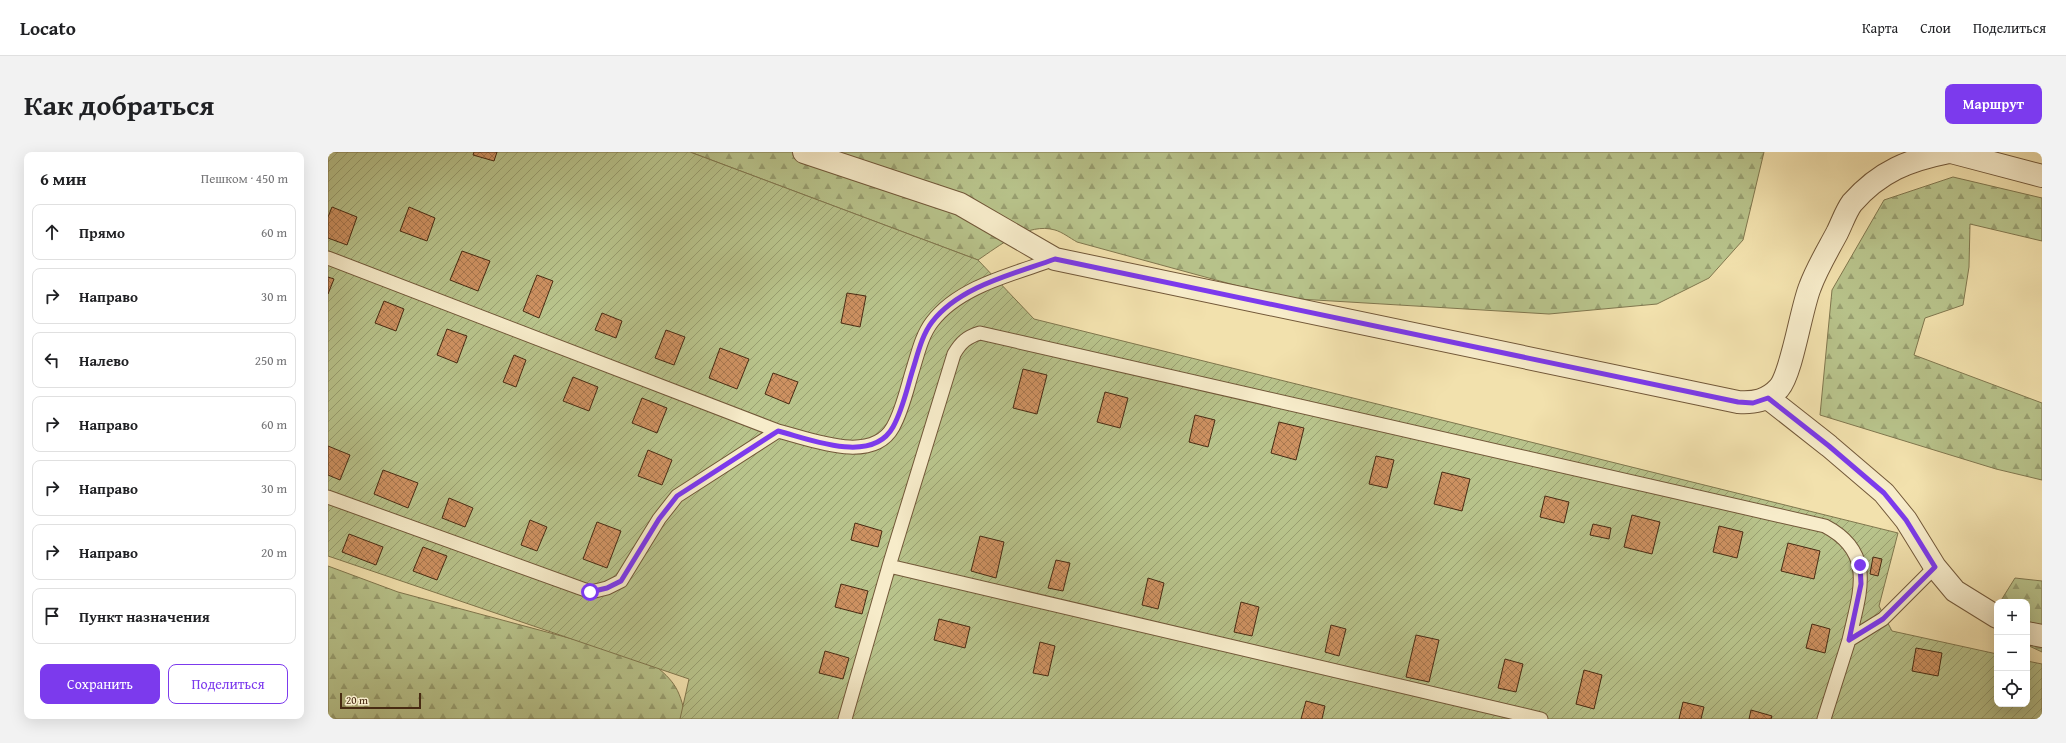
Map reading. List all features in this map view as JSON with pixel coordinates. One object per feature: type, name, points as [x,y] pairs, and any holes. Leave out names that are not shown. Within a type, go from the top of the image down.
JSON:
[{"type":"street","points":[[804,152],[960,204],[1055,259],[1738,402],[1753,403],[1768,398],[1780,387],[1787,371],[1810,287],[1851,205],[1867,188],[1900,166],[1919,158],[1950,152],[2042,176]]},
{"type":"street","points":[[1768,398],[1829,446],[1884,493],[1906,520],[1935,567],[1955,591],[1994,615]]},
{"type":"street","points":[[2030,634],[2042,636]]},
{"type":"lane","points":[[328,258],[778,431],[849,448],[866,447],[881,440],[892,428],[923,335],[932,321],[950,303],[968,292],[1055,259]]},
{"type":"lane","points":[[845,719],[889,566],[954,354],[960,344],[968,337],[980,333],[1825,526],[1839,533],[1852,547],[1860,565],[1861,584],[1849,640],[1824,719]]},
{"type":"lane","points":[[328,497],[590,592],[607,588],[621,581],[659,519],[677,496],[778,431]]},
{"type":"lane","points":[[889,566],[1541,719]]},
{"type":"lane","points":[[1849,640],[1883,619],[1935,567]]},
{"type":"green space","points":[[328,152],[690,152],[978,260],[1034,319],[1898,533],[1879,606],[1892,631],[1994,653],[1994,707],[2030,707],[2030,662],[2042,664],[2042,719],[680,719],[689,679],[328,556]]},
{"type":"green space","points":[[690,152],[1764,152],[1743,240],[1709,278],[1657,304],[1549,314],[1282,298],[1077,242],[1058,231],[1045,228],[1024,232],[1004,242],[978,260]]},
{"type":"green space","points":[[1953,177],[2042,198],[2042,241],[1970,224],[1969,267],[1963,305],[1925,318],[1914,355],[2042,403],[2042,480],[1996,469],[1820,415],[1832,290],[1884,200]]},
{"type":"green space","points":[[328,566],[398,592],[647,659],[663,672],[674,684],[681,698],[686,719],[328,719]]},
{"type":"green space","points":[[2015,578],[2042,581],[2042,652],[2030,646],[2030,599],[2002,599]]},
{"type":"building","points":[[474,152],[497,152],[494,161],[473,155]]},
{"type":"building","points":[[332,207],[357,217],[347,245],[328,238],[328,217]]},
{"type":"building","points":[[409,207],[435,218],[427,241],[400,231]]},
{"type":"building","points":[[462,251],[490,261],[478,291],[450,280]]},
{"type":"building","points":[[537,275],[553,281],[539,318],[523,311]]},
{"type":"building","points":[[328,277],[334,279],[328,294]]},
{"type":"building","points":[[847,293],[866,296],[860,327],[841,323]]},
{"type":"building","points":[[384,301],[404,309],[396,331],[375,323]]},
{"type":"building","points":[[602,313],[622,321],[616,338],[595,330]]},
{"type":"building","points":[[447,329],[467,336],[457,363],[437,355]]},
{"type":"building","points":[[666,330],[685,337],[674,365],[655,358]]},
{"type":"building","points":[[720,348],[749,359],[737,389],[709,378]]},
{"type":"building","points":[[514,355],[526,360],[516,387],[503,382]]},
{"type":"building","points":[[1023,369],[1047,375],[1037,414],[1013,408]]},
{"type":"building","points":[[773,373],[798,382],[789,404],[765,394]]},
{"type":"building","points":[[573,377],[598,387],[589,411],[563,401]]},
{"type":"building","points":[[1105,392],[1128,398],[1120,428],[1097,422]]},
{"type":"building","points":[[642,398],[667,408],[657,433],[632,423]]},
{"type":"building","points":[[1195,415],[1215,420],[1208,447],[1189,442]]},
{"type":"building","points":[[1279,422],[1304,428],[1296,460],[1271,453]]},
{"type":"building","points":[[328,446],[350,455],[340,480],[328,475]]},
{"type":"building","points":[[648,450],[672,460],[662,485],[638,476]]},
{"type":"building","points":[[1376,456],[1394,460],[1387,488],[1369,484]]},
{"type":"building","points":[[383,470],[418,483],[408,508],[374,494]]},
{"type":"building","points":[[1442,472],[1470,479],[1462,511],[1434,504]]},
{"type":"building","points":[[1545,496],[1569,502],[1564,523],[1540,517]]},
{"type":"building","points":[[449,498],[473,508],[465,527],[442,518]]},
{"type":"building","points":[[1632,515],[1660,522],[1652,554],[1624,547]]},
{"type":"building","points":[[530,520],[547,527],[537,551],[521,545]]},
{"type":"building","points":[[597,522],[621,531],[607,568],[583,559]]},
{"type":"building","points":[[855,523],[882,531],[878,547],[851,540]]},
{"type":"building","points":[[1593,524],[1611,528],[1609,539],[1590,535]]},
{"type":"building","points":[[1719,526],[1743,532],[1737,558],[1713,552]]},
{"type":"building","points":[[349,534],[383,547],[376,565],[342,552]]},
{"type":"building","points":[[980,536],[1004,542],[996,578],[971,571]]},
{"type":"building","points":[[1788,543],[1820,551],[1814,579],[1781,571]]},
{"type":"building","points":[[423,547],[447,556],[437,580],[413,571]]},
{"type":"building","points":[[1873,557],[1882,559],[1878,576],[1870,574]]},
{"type":"building","points":[[1056,560],[1070,563],[1063,591],[1048,588]]},
{"type":"building","points":[[1148,578],[1164,583],[1158,609],[1142,605]]},
{"type":"building","points":[[841,584],[868,591],[862,614],[835,607]]},
{"type":"building","points":[[1241,602],[1259,607],[1252,636],[1234,632]]},
{"type":"building","points":[[939,619],[970,627],[965,648],[934,640]]},
{"type":"building","points":[[1812,624],[1830,629],[1825,653],[1806,648]]},
{"type":"building","points":[[1331,625],[1346,629],[1339,656],[1325,652]]},
{"type":"building","points":[[1416,635],[1439,640],[1429,682],[1406,677]]},
{"type":"building","points":[[1040,642],[1055,646],[1048,676],[1033,673]]},
{"type":"building","points":[[1916,648],[1942,653],[1938,676],[1912,671]]},
{"type":"building","points":[[825,651],[849,658],[843,679],[819,673]]},
{"type":"building","points":[[1505,659],[1523,664],[1516,692],[1498,688]]},
{"type":"building","points":[[1584,670],[1602,675],[1594,709],[1576,704]]},
{"type":"building","points":[[1306,701],[1325,706],[1322,719],[1301,719]]},
{"type":"building","points":[[1683,702],[1704,707],[1701,719],[1679,719]]},
{"type":"building","points":[[1751,710],[1772,716],[1771,719],[1749,719]]},
{"type":"route","points":[[590,592],[607,588],[621,581],[659,519],[677,496],[778,431],[849,448],[866,447],[881,440],[892,428],[898,415],[923,335],[932,321],[950,303],[968,292],[1055,259],[1738,402],[1753,403],[1768,398],[1829,446],[1884,493],[1906,520],[1935,567],[1883,619],[1849,640],[1861,584],[1860,565]]}]
